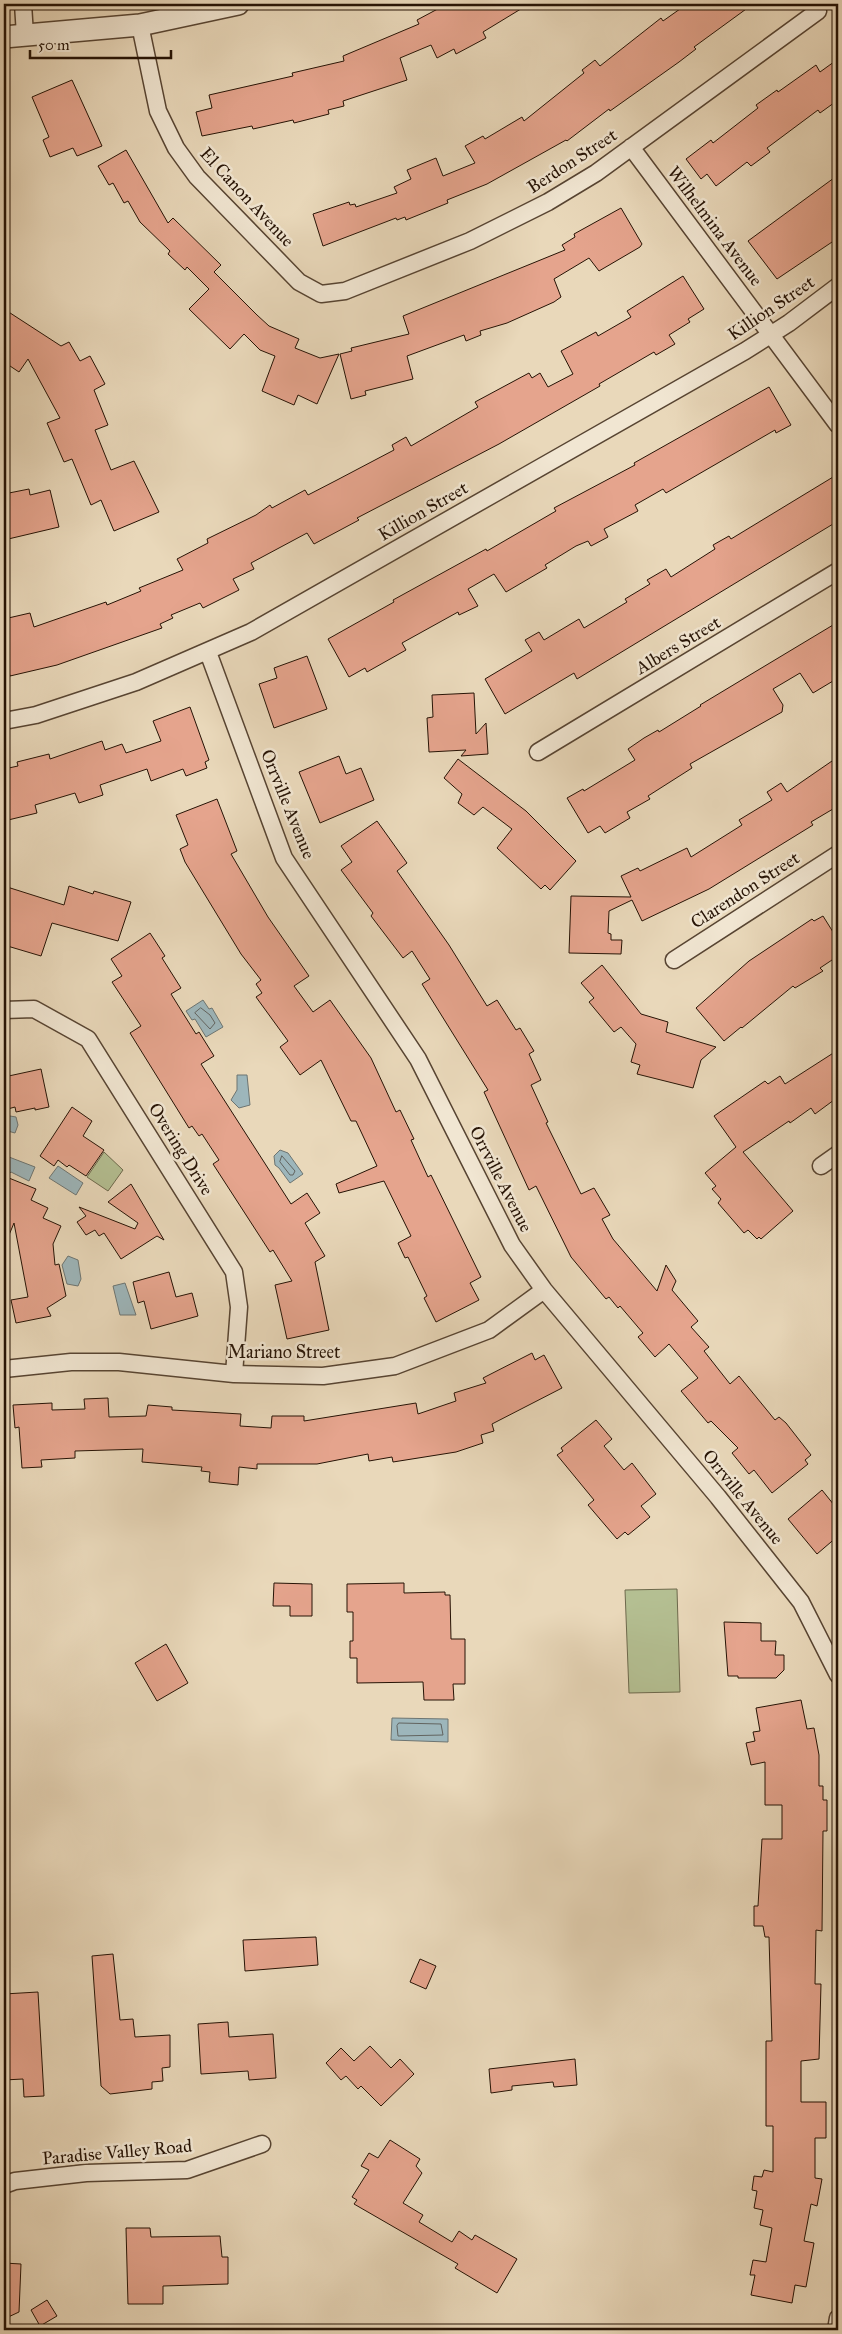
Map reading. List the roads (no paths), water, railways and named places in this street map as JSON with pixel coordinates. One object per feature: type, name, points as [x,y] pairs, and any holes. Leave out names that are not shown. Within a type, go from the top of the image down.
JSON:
[{"type":"street","points":[[23,4],[25,35]]},
{"type":"street","points":[[4,37],[140,25],[238,4]]},
{"type":"street","name":"Berdon Street","points":[[321,294],[345,291],[470,241],[548,202],[596,173],[818,11]]},
{"type":"street","name":"El Canon Avenue","points":[[140,25],[158,111],[176,148],[196,177],[299,282],[321,294]]},
{"type":"street","name":"Wilhelmina Avenue","points":[[631,147],[838,425]]},
{"type":"street","name":"Killion Street","points":[[4,721],[36,715],[136,682],[251,632],[771,335],[838,286]]},
{"type":"street","name":"Albers Street","points":[[538,752],[838,571]]},
{"type":"street","name":"Orrville Avenue","points":[[208,652],[284,858],[418,1059],[512,1245],[544,1290],[718,1497],[801,1602],[838,1675]]},
{"type":"street","name":"Clarendon Street","points":[[674,960],[838,854]]},
{"type":"street","name":"Overing Drive","points":[[4,1010],[34,1009],[88,1039],[234,1272],[239,1307],[234,1374]]},
{"type":"street","points":[[821,1166],[838,1154]]},
{"type":"street","name":"Mariano Street","points":[[4,1369],[71,1362],[118,1362],[234,1374],[323,1376],[396,1366],[488,1330],[544,1290]]},
{"type":"street","name":"Paradise Valley Road","points":[[4,2185],[15,2181],[86,2173],[187,2170],[262,2144]]},
{"type":"street","points":[[836,2330],[838,2318]]},
{"type":"water","points":[[203,1000],[209,1009],[212,1008],[223,1027],[206,1037],[195,1019],[192,1020],[186,1011]]},
{"type":"water","points":[[237,1075],[247,1075],[250,1105],[239,1108],[231,1100],[237,1090]]},
{"type":"water","points":[[4,1115],[16,1117],[18,1125],[15,1133],[4,1130]]},
{"type":"water","points":[[280,1150],[288,1153],[303,1174],[290,1183],[275,1165],[274,1156]]},
{"type":"water","points":[[9,1157],[35,1167],[29,1181],[11,1172],[9,1174],[4,1172]]},
{"type":"water","points":[[58,1166],[83,1183],[76,1195],[49,1178]]},
{"type":"water","points":[[68,1256],[78,1260],[81,1279],[78,1286],[67,1284],[62,1265]]},
{"type":"water","points":[[125,1283],[136,1315],[120,1315],[113,1286]]},
{"type":"water","points":[[392,1718],[448,1719],[448,1742],[391,1740]]}]
